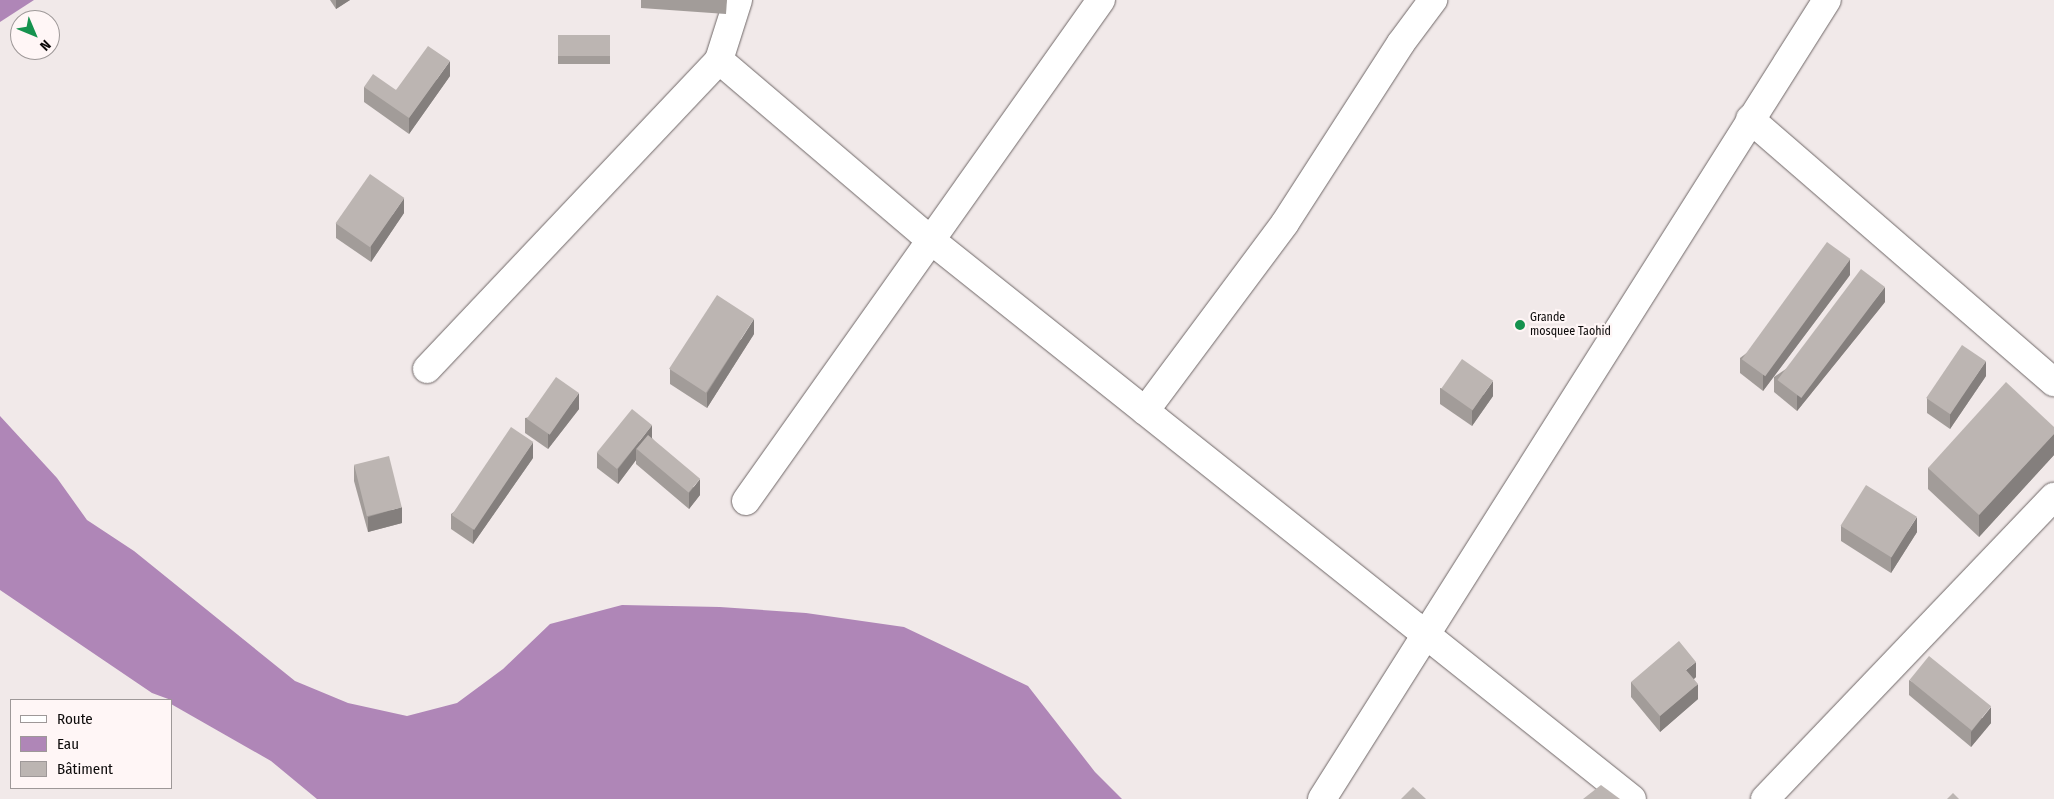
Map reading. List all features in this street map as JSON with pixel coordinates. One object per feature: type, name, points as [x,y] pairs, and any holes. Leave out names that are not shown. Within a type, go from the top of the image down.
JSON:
[{"type":"street","points":[[427,369],[720,60],[738,0]]},
{"type":"street","points":[[746,501],[1101,0]]},
{"type":"street","points":[[1146,411],[1285,223],[1401,43],[1432,0]]},
{"type":"street","points":[[1322,799],[1427,636],[1826,0]]},
{"type":"street","points":[[720,60],[932,241],[1632,799]]},
{"type":"street","points":[[1750,119],[2054,382]]},
{"type":"street","points":[[1765,799],[2054,497]]},
{"type":"water","points":[[0,0],[34,0],[19,10],[10,10],[10,16],[0,22]]},
{"type":"water","points":[[0,416],[57,478],[87,520],[134,551],[295,681],[348,703],[407,716],[457,703],[503,669],[550,624],[622,605],[720,607],[806,613],[904,627],[1028,686],[1095,772],[1122,799],[317,799],[271,761],[172,705],[172,699],[152,693],[0,590]]},
{"type":"building","points":[[558,35],[610,35],[610,56],[558,56]]},
{"type":"building","points":[[428,46],[450,61],[409,118],[364,87],[373,74],[396,90]]},
{"type":"building","points":[[370,174],[404,198],[370,247],[336,223]]},
{"type":"building","points":[[1827,242],[1850,259],[1765,376],[1742,359]]},
{"type":"building","points":[[1861,269],[1885,287],[1801,398],[1777,380]]},
{"type":"building","points":[[717,295],[754,319],[706,393],[669,369]]},
{"type":"building","points":[[1962,345],[1986,361],[1950,414],[1926,398]]},
{"type":"building","points":[[1462,359],[1493,381],[1472,410],[1441,388]]},
{"type":"building","points":[[556,377],[579,393],[550,435],[527,419]]},
{"type":"building","points":[[2006,382],[2054,427],[2054,434],[1979,515],[1928,468]]},
{"type":"building","points":[[632,409],[652,425],[617,469],[597,453]]},
{"type":"building","points":[[511,427],[533,442],[474,530],[452,515]]},
{"type":"building","points":[[648,435],[700,479],[689,492],[636,449]]},
{"type":"building","points":[[389,456],[402,507],[367,516],[354,465]]},
{"type":"building","points":[[1866,485],[1917,517],[1891,558],[1841,526]]},
{"type":"building","points":[[1679,641],[1696,662],[1686,670],[1698,684],[1660,716],[1631,682]]},
{"type":"building","points":[[1929,656],[1991,706],[1972,730],[1909,680]]},
{"type":"building","points":[[1601,785],[1620,799],[1583,799]]},
{"type":"building","points":[[1413,787],[1426,799],[1401,799]]},
{"type":"building","points":[[1953,793],[1959,799],[1947,799]]},
{"type":"place","name":"Grande mosquee Taohid","points":[[1520,325]]}]
